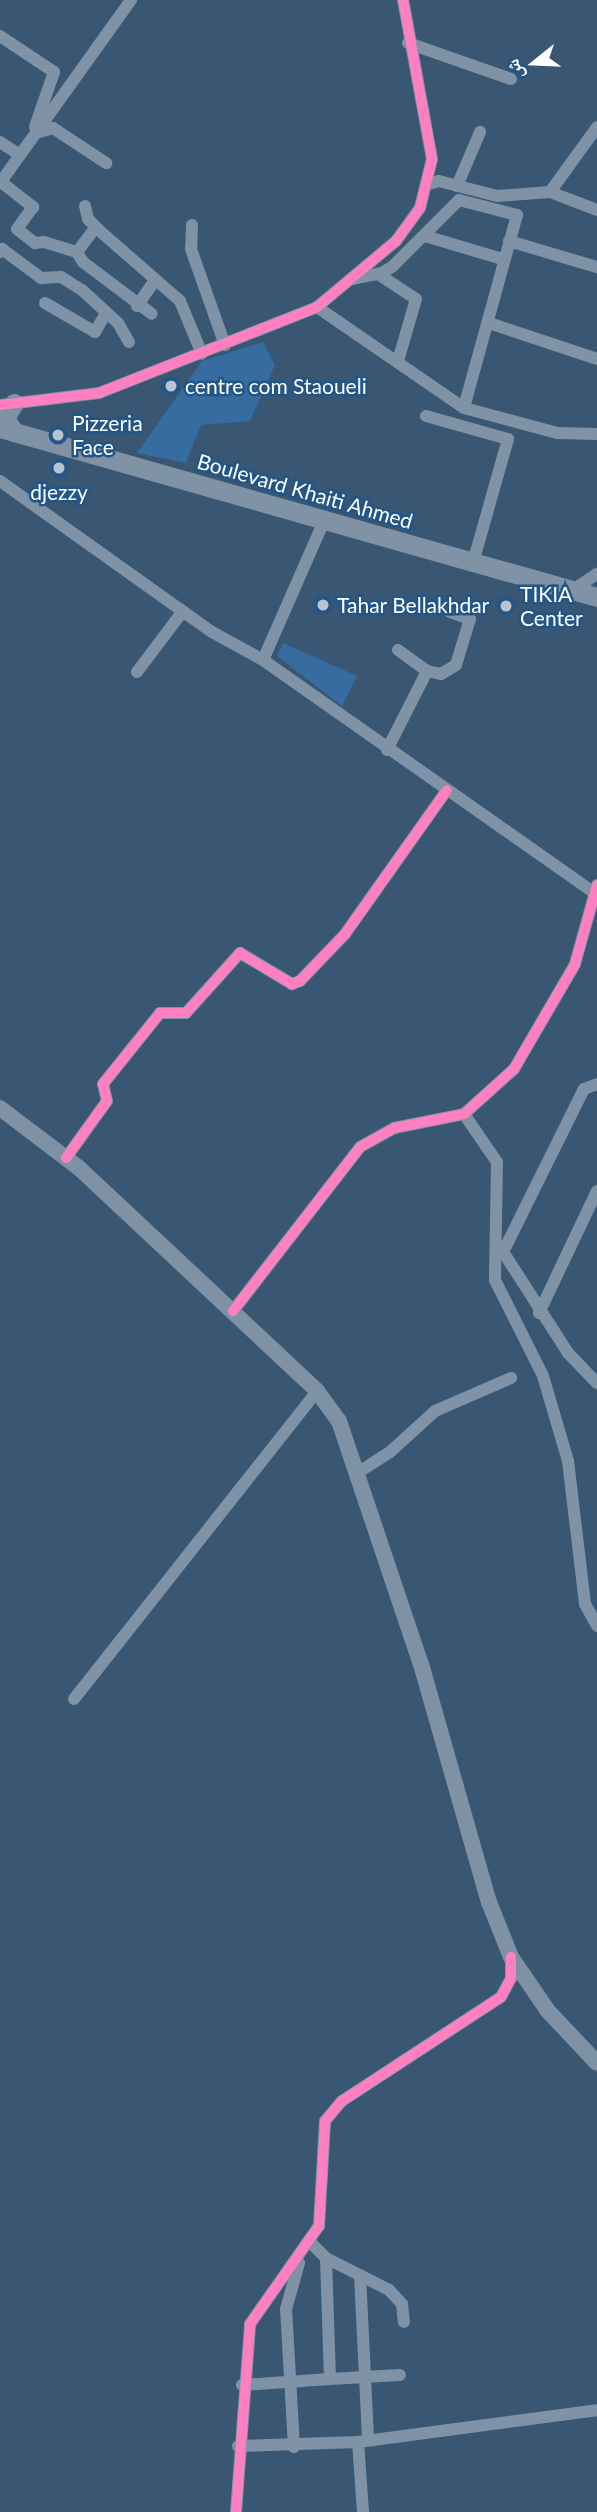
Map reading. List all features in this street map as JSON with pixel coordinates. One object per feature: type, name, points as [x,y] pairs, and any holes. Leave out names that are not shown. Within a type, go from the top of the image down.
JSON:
[{"type":"highway","points":[[7,404],[7,430]]},
{"type":"highway","name":"Boulevard Khaiti Ahmed","points":[[7,430],[597,597]]},
{"type":"main road","points":[[0,1108],[66,1158],[233,1311],[317,1391],[339,1421],[359,1472],[489,1902],[511,1957],[548,2011],[597,2063]]},
{"type":"street","points":[[131,0],[56,94],[37,131],[0,182],[33,207],[17,229],[35,243],[44,242],[80,257],[137,306],[152,314]]},
{"type":"street","points":[[7,404],[99,393],[317,307],[396,241],[420,208],[429,184],[432,159],[402,0]]},
{"type":"street","points":[[0,36],[54,72],[56,94]]},
{"type":"street","points":[[408,43],[510,79]]},
{"type":"street","points":[[550,192],[597,127]]},
{"type":"street","points":[[37,131],[53,128],[106,163]]},
{"type":"street","points":[[457,186],[480,132]]},
{"type":"street","points":[[0,142],[20,155]]},
{"type":"street","points":[[584,147],[597,155]]},
{"type":"street","points":[[429,184],[439,181],[497,196],[550,192],[597,210]]},
{"type":"street","points":[[352,279],[378,274],[425,236],[458,200],[516,215],[502,258],[489,323],[464,408]]},
{"type":"street","points":[[85,206],[96,227],[189,315],[202,354]]},
{"type":"street","points":[[192,225],[191,248],[225,345]]},
{"type":"street","points":[[69,282],[96,227]]},
{"type":"street","points":[[425,236],[502,258]]},
{"type":"street","points":[[509,241],[597,267]]},
{"type":"street","points":[[0,252],[2,249],[41,278],[61,277],[69,282],[106,313],[129,342]]},
{"type":"street","points":[[378,274],[416,299],[398,361]]},
{"type":"street","points":[[137,306],[155,280]]},
{"type":"street","points":[[45,303],[95,332],[106,313]]},
{"type":"street","points":[[317,307],[464,408],[557,433],[597,434]]},
{"type":"street","points":[[489,323],[597,359]]},
{"type":"street","points":[[426,416],[508,439],[473,564]]},
{"type":"street","points":[[0,481],[183,611],[263,660],[387,750],[595,889],[592,910],[575,964],[514,1069],[464,1114],[394,1128],[360,1147],[233,1311]]},
{"type":"street","points":[[263,660],[325,519]]},
{"type":"street","points":[[573,590],[597,574]]},
{"type":"street","points":[[137,672],[183,611]]},
{"type":"street","points":[[398,650],[426,671],[441,674],[456,665],[470,619],[450,612]]},
{"type":"street","points":[[387,750],[426,671]]},
{"type":"street","points":[[66,1158],[107,1101],[103,1084],[160,1013],[186,1013],[240,953],[292,984],[300,981],[345,934],[447,790]]},
{"type":"street","points":[[503,1252],[584,1089],[597,1084]]},
{"type":"street","points":[[464,1114],[497,1162],[495,1280],[543,1376],[568,1461],[585,1604],[597,1626]]},
{"type":"street","points":[[539,1313],[597,1191]]},
{"type":"street","points":[[495,1238],[539,1313],[568,1353],[597,1382]]},
{"type":"street","points":[[359,1472],[390,1452],[435,1410],[511,1378]]},
{"type":"street","points":[[74,1699],[317,1391]]},
{"type":"street","points":[[236,2512],[242,2385],[250,2324],[302,2256],[321,2215],[322,2134],[332,2109],[501,1997],[511,1978],[511,1957]]},
{"type":"street","points":[[310,2242],[326,2258],[389,2290],[401,2304],[404,2322]]},
{"type":"street","points":[[294,2447],[286,2309],[302,2256]]},
{"type":"street","points":[[326,2258],[330,2379]]},
{"type":"street","points":[[360,2275],[365,2378],[363,2512]]},
{"type":"street","points":[[242,2385],[400,2375]]},
{"type":"street","points":[[238,2446],[294,2447],[597,2410]]},
{"type":"shaded area","points":[[263,342],[275,365],[250,421],[201,425],[186,463],[137,453],[202,361]]},
{"type":"shaded area","points":[[283,643],[357,676],[342,706],[277,656]]},
{"type":"cycle path","points":[[0,405],[99,393],[317,307],[396,241],[420,208],[432,159],[403,0]]},
{"type":"cycle path","points":[[66,1158],[107,1101],[103,1084],[160,1013],[186,1013],[240,953],[292,984],[300,981],[345,934],[447,790]]},
{"type":"cycle path","points":[[233,1311],[360,1147],[394,1128],[464,1114],[514,1069],[575,964],[597,885]]},
{"type":"cycle path","points":[[236,2512],[250,2324],[319,2226],[325,2121],[342,2101],[501,1997],[511,1978],[511,1957]]},
{"type":"place","name":"centre com Staoueli","points":[[171,386]]},
{"type":"place","name":"Pizzeria Face","points":[[58,435]]},
{"type":"place","name":"djezzy","points":[[59,468]]},
{"type":"place","name":"Tahar Bellakhdar","points":[[323,605]]},
{"type":"place","name":"TIKIA Center","points":[[506,606]]}]
